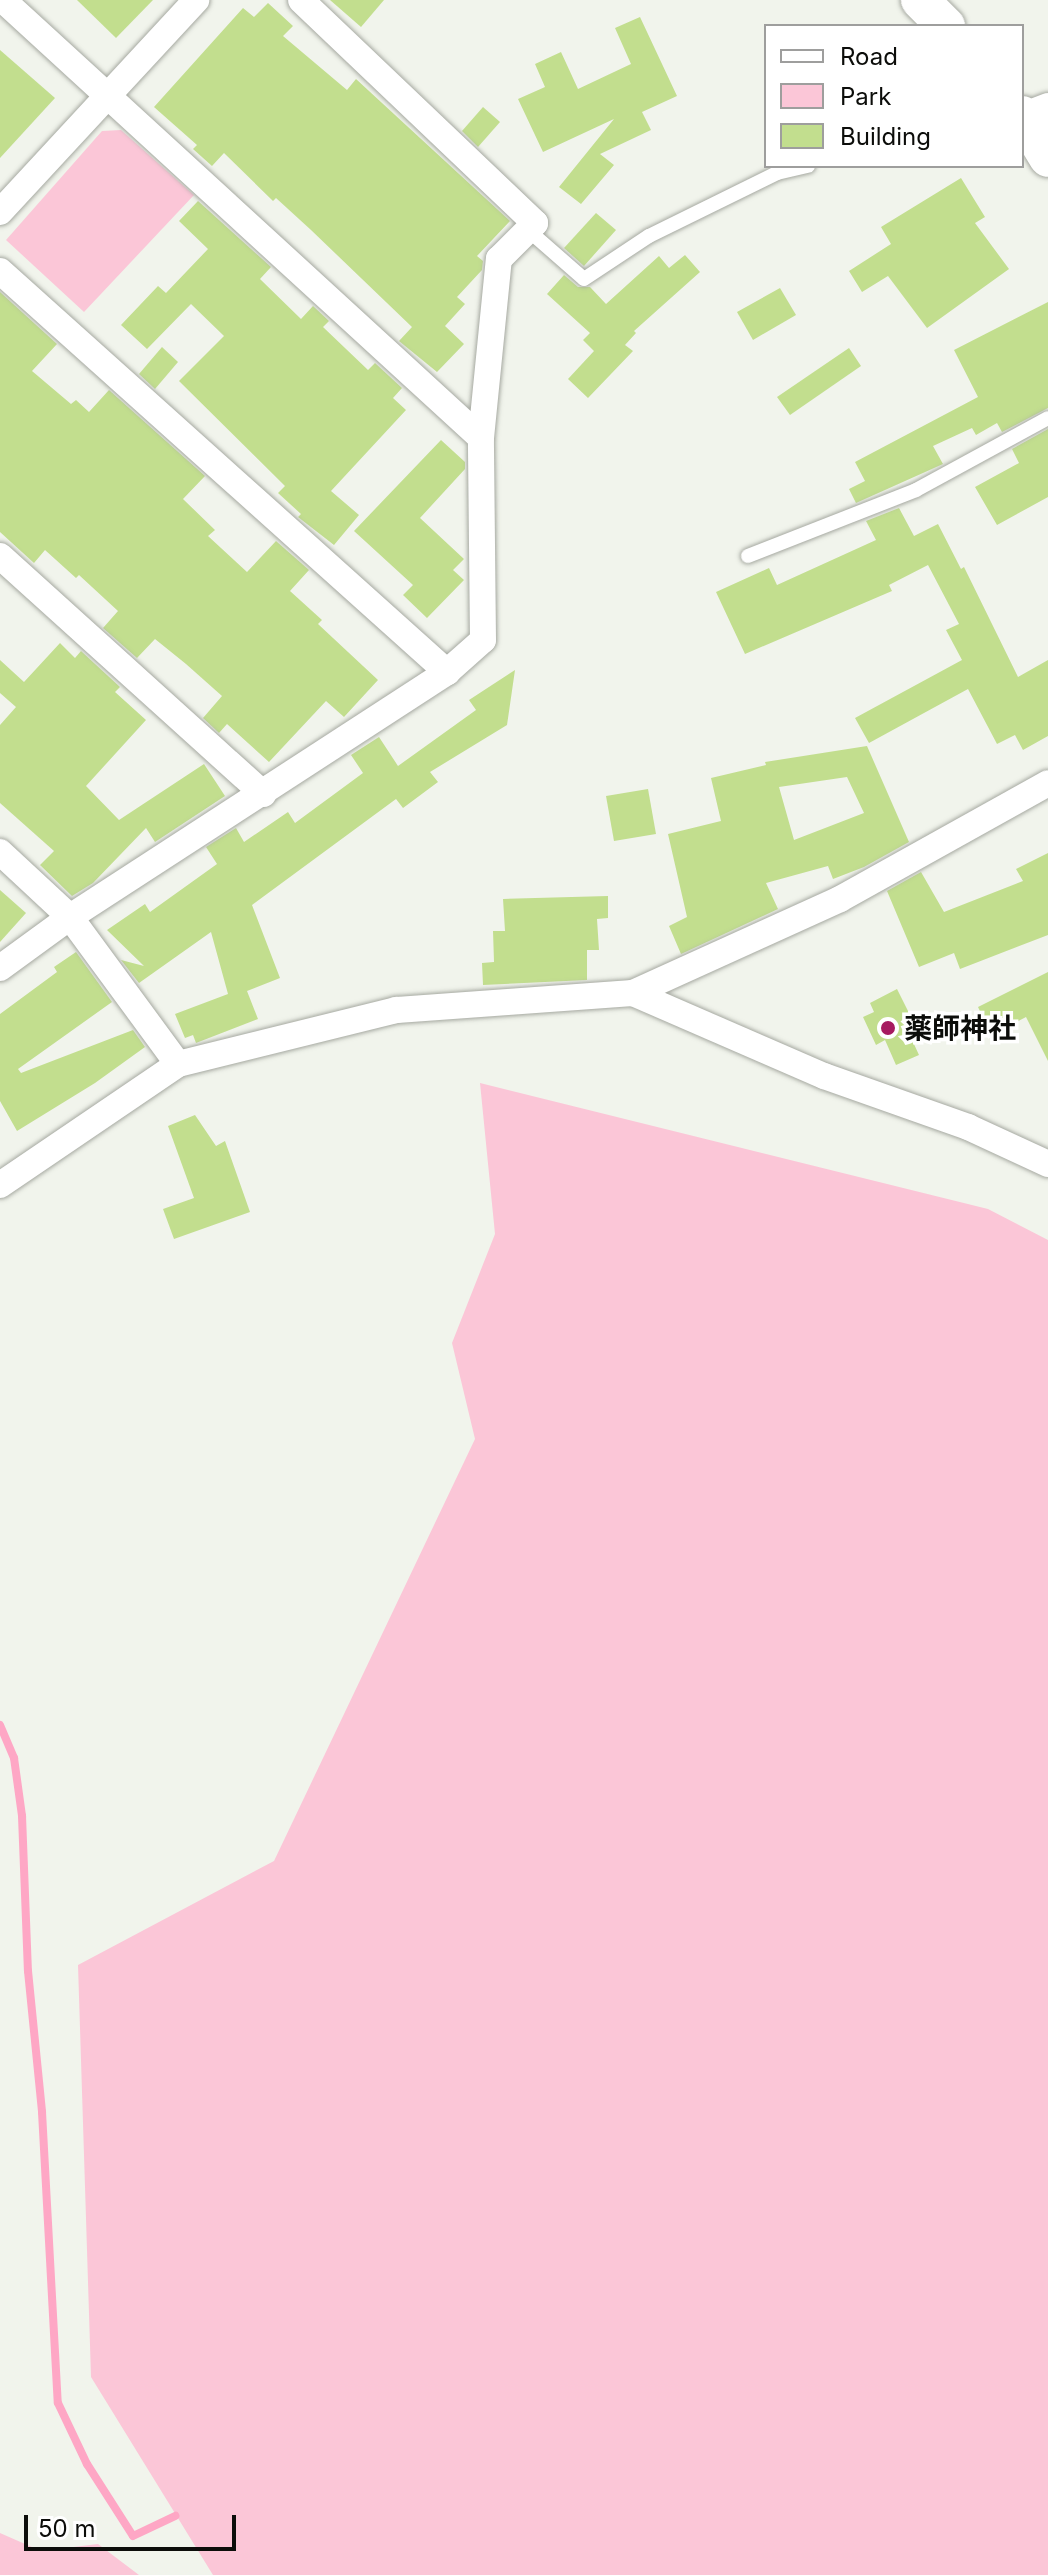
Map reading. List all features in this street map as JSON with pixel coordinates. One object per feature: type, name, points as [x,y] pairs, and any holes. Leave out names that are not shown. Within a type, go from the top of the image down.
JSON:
[{"type":"main road","points":[[920,0],[944,24]]},
{"type":"main road","points":[[1032,115],[1048,158]]},
{"type":"street","points":[[3,0],[481,438]]},
{"type":"street","points":[[0,212],[196,0]]},
{"type":"street","points":[[0,968],[70,917],[447,672],[483,640],[481,438],[499,259],[535,223],[301,0]]},
{"type":"street","points":[[0,271],[447,672]]},
{"type":"street","points":[[0,556],[263,794]]},
{"type":"street","points":[[0,1185],[178,1064],[396,1010],[633,993],[840,899],[1048,783]]},
{"type":"street","points":[[0,852],[70,917],[178,1064]]},
{"type":"street","points":[[633,993],[824,1076],[968,1127],[1048,1164]]},
{"type":"lane","points":[[528,230],[584,279],[649,236],[777,173],[799,168]]},
{"type":"lane","points":[[748,556],[916,490],[1048,418]]},
{"type":"green space","points":[[121,130],[194,195],[84,312],[6,240],[102,131]]},
{"type":"green space","points":[[480,1083],[988,1209],[1048,1240],[1048,2575],[213,2575],[91,2377],[78,1965],[274,1861],[475,1439],[452,1343],[495,1234]]},
{"type":"green space","points":[[0,2533],[41,2551],[98,2544],[139,2575],[0,2575]]},
{"type":"building","points":[[77,0],[153,0],[116,38]]},
{"type":"building","points":[[330,0],[384,0],[361,27]]},
{"type":"building","points":[[268,3],[293,26],[283,36],[347,90],[356,79],[510,221],[477,256],[483,261],[482,270],[457,297],[465,304],[445,326],[464,344],[437,372],[399,341],[412,327],[311,230],[276,198],[273,201],[224,153],[212,166],[193,149],[197,145],[154,107],[243,8],[254,17]]},
{"type":"building","points":[[640,17],[677,96],[642,112],[651,130],[600,154],[614,165],[581,204],[559,187],[614,119],[543,152],[518,99],[545,87],[535,64],[561,52],[578,89],[631,64],[615,28]]},
{"type":"building","points":[[0,50],[55,98],[0,158]]},
{"type":"building","points":[[483,107],[500,122],[478,147],[462,131]]},
{"type":"building","points":[[961,178],[985,217],[975,223],[1009,269],[927,328],[888,276],[862,292],[849,271],[891,244],[881,227]]},
{"type":"building","points":[[198,201],[271,267],[260,279],[301,319],[313,306],[329,321],[323,327],[368,370],[375,363],[402,388],[393,398],[406,410],[331,491],[359,515],[334,545],[298,517],[301,514],[278,493],[285,486],[179,381],[224,336],[191,304],[147,349],[121,325],[158,286],[166,293],[208,249],[179,221]]},
{"type":"building","points":[[596,213],[616,230],[584,266],[564,248]]},
{"type":"building","points":[[685,255],[700,272],[634,331],[636,333],[625,345],[633,351],[588,398],[568,379],[594,351],[583,340],[590,333],[547,294],[564,275],[578,287],[590,287],[606,304],[659,256],[669,268]]},
{"type":"building","points":[[780,288],[796,315],[753,340],[737,312]]},
{"type":"building","points":[[0,292],[57,344],[32,371],[71,404],[76,400],[89,412],[109,390],[205,476],[183,499],[215,530],[208,536],[247,572],[276,541],[309,570],[290,591],[322,620],[318,624],[378,680],[344,717],[326,701],[269,762],[227,724],[219,733],[203,718],[222,696],[186,664],[155,639],[137,658],[103,628],[118,611],[79,575],[76,578],[45,550],[34,563],[0,532]]},
{"type":"building","points":[[1048,302],[1048,408],[1002,432],[997,423],[976,435],[972,428],[933,446],[943,464],[856,503],[849,489],[865,481],[855,462],[978,397],[954,350]]},
{"type":"building","points":[[162,347],[178,362],[155,389],[139,374]]},
{"type":"building","points":[[849,348],[861,366],[790,415],[777,397]]},
{"type":"building","points":[[1048,429],[1048,497],[997,525],[975,487],[1019,463],[1012,449]]},
{"type":"building","points":[[441,440],[465,462],[465,469],[420,518],[464,559],[453,570],[464,580],[427,618],[403,595],[413,585],[354,531]]},
{"type":"building","points":[[899,508],[914,536],[938,524],[961,569],[964,567],[1018,677],[1048,660],[1048,736],[1023,750],[1015,735],[997,744],[968,689],[869,743],[855,718],[962,660],[946,630],[959,624],[928,565],[889,585],[892,591],[745,654],[716,592],[769,568],[777,585],[876,540],[866,521]]},
{"type":"building","points":[[60,643],[75,658],[81,651],[120,687],[115,692],[146,720],[86,786],[119,820],[204,764],[225,796],[155,842],[146,828],[93,883],[72,896],[40,865],[54,851],[0,803],[0,725],[16,707],[0,693],[0,660],[24,682]]},
{"type":"building","points":[[515,670],[507,725],[430,772],[438,782],[403,808],[396,799],[252,905],[280,978],[247,991],[258,1019],[196,1043],[193,1035],[185,1038],[175,1014],[228,994],[211,932],[139,983],[121,960],[144,966],[107,930],[145,904],[150,912],[217,864],[206,847],[236,828],[244,842],[288,812],[295,823],[363,773],[351,755],[379,737],[398,766],[476,710],[469,700]]},
{"type":"building","points":[[867,746],[909,842],[864,867],[833,879],[828,866],[766,883],[778,909],[681,954],[669,926],[687,917],[668,834],[721,821],[711,778],[766,765],[765,762]],"holes":[[[847,777],[864,813],[794,840],[779,787]]]},
{"type":"building","points":[[648,789],[656,834],[614,841],[606,796]]},
{"type":"building","points":[[1048,853],[1048,935],[960,969],[954,953],[919,967],[887,891],[921,872],[944,912],[1023,881],[1016,869]]},
{"type":"building","points":[[0,890],[26,913],[0,942]]},
{"type":"building","points":[[608,896],[608,918],[597,919],[599,950],[587,950],[587,980],[483,985],[482,963],[494,962],[493,931],[505,931],[503,899]]},
{"type":"building","points":[[76,952],[112,1002],[18,1069],[21,1073],[133,1030],[145,1047],[95,1083],[17,1131],[0,1101],[0,1014],[57,972],[54,967]]},
{"type":"building","points":[[1048,972],[1048,1061],[1026,1017],[991,1035],[978,1007]]},
{"type":"building","name":"薬師神社","points":[[897,989],[915,1025],[907,1029],[919,1055],[896,1065],[885,1040],[876,1045],[863,1017],[874,1012],[870,1003]]},
{"type":"building","points":[[195,1115],[216,1146],[225,1141],[250,1212],[174,1239],[163,1209],[194,1198],[168,1126]]},
{"type":"waterway","points":[[0,1725],[14,1758],[22,1816],[28,1971],[42,2112],[58,2403],[87,2464],[133,2536],[175,2516]]},
{"type":"place","name":"薬師神社","points":[[888,1028]]}]
